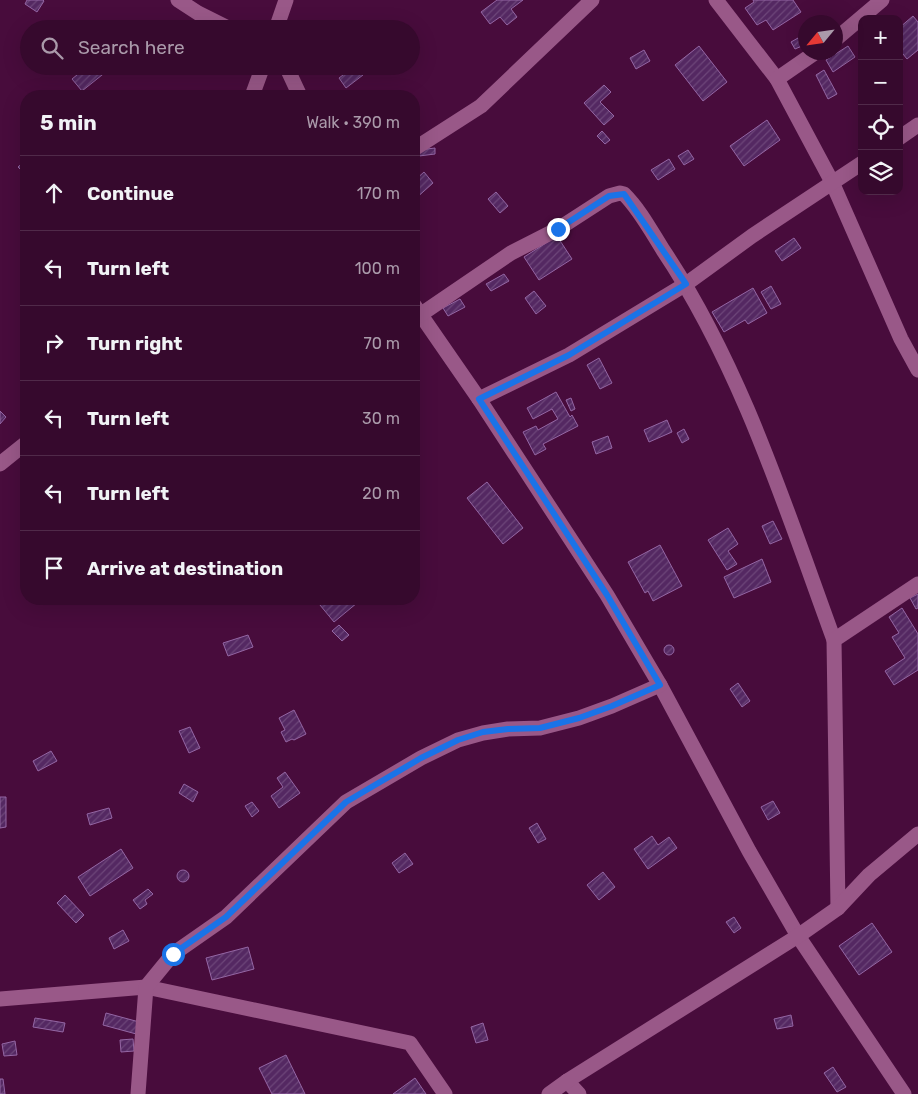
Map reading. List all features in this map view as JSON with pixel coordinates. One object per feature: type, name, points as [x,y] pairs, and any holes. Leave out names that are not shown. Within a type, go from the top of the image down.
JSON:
[{"type":"street","points":[[178,0],[212,20]]},
{"type":"street","points":[[279,20],[286,0]]},
{"type":"street","points":[[420,144],[481,106],[592,0]]},
{"type":"street","points":[[716,0],[777,80],[832,182],[901,339],[918,370]]},
{"type":"street","points":[[843,32],[882,0]]},
{"type":"street","points":[[777,80],[805,60]]},
{"type":"street","points":[[254,90],[260,75]]},
{"type":"street","points":[[290,75],[297,90]]},
{"type":"street","points":[[903,135],[918,125]]},
{"type":"street","points":[[479,399],[569,355],[686,284],[752,236],[858,166]]},
{"type":"street","points":[[420,308],[511,253],[558,229],[609,196],[620,193],[629,199],[686,284],[731,374],[766,457],[834,640],[838,908]]},
{"type":"street","points":[[420,314],[479,399],[607,595],[660,685],[749,851],[798,936],[904,1094]]},
{"type":"street","points":[[0,464],[20,448]]},
{"type":"street","points":[[834,640],[918,584]]},
{"type":"street","points":[[138,1094],[146,987],[173,954],[226,917],[346,802],[421,758],[458,740],[483,732],[540,728],[579,718],[660,685]]},
{"type":"street","points":[[549,1094],[798,936],[838,908],[870,875],[918,834]]},
{"type":"street","points":[[0,999],[146,987],[410,1043],[445,1094]]},
{"type":"street","points":[[567,1081],[579,1094]]},
{"type":"building","points":[[27,0],[44,1],[37,12],[25,4]]},
{"type":"building","points":[[497,0],[523,0],[511,9],[517,17],[507,25],[500,17],[490,24],[481,12]]},
{"type":"building","points":[[753,0],[793,0],[801,12],[773,30],[766,20],[757,25],[745,8],[754,2]]},
{"type":"building","points":[[913,16],[918,22],[918,50],[907,59],[903,54],[903,25]]},
{"type":"building","points":[[798,38],[798,48],[795,49],[791,42]]},
{"type":"building","points":[[699,46],[727,82],[703,101],[675,65]]},
{"type":"building","points":[[848,46],[855,57],[833,72],[826,60],[843,60],[843,49]]},
{"type":"building","points":[[644,50],[650,61],[636,69],[630,58]]},
{"type":"building","points":[[824,70],[837,94],[828,99],[816,75]]},
{"type":"building","points":[[77,75],[102,75],[83,90],[72,79]]},
{"type":"building","points":[[343,75],[363,75],[346,88],[339,78]]},
{"type":"building","points":[[604,85],[611,92],[600,102],[614,116],[604,125],[584,103]]},
{"type":"building","points":[[767,120],[780,140],[744,166],[730,146]]},
{"type":"building","points":[[602,131],[610,140],[605,144],[597,136]]},
{"type":"building","points":[[435,148],[435,154],[420,156],[420,150]]},
{"type":"building","points":[[688,150],[694,159],[684,165],[678,156]]},
{"type":"building","points":[[669,159],[675,169],[658,180],[651,170]]},
{"type":"building","points":[[424,172],[433,183],[420,195],[420,176]]},
{"type":"building","points":[[496,192],[508,206],[500,213],[488,199]]},
{"type":"building","points":[[557,236],[572,259],[539,280],[524,257]]},
{"type":"building","points":[[794,238],[801,248],[782,261],[775,251]]},
{"type":"building","points":[[504,274],[509,281],[491,291],[486,284]]},
{"type":"building","points":[[771,286],[781,304],[771,309],[761,292]]},
{"type":"building","points":[[753,288],[767,313],[748,324],[745,320],[724,332],[712,312]]},
{"type":"building","points":[[534,291],[546,306],[536,314],[525,298]]},
{"type":"building","points":[[460,299],[465,307],[448,316],[443,308]]},
{"type":"building","points":[[599,358],[612,383],[600,389],[587,365]]},
{"type":"building","points":[[556,392],[570,417],[572,415],[578,426],[543,444],[546,449],[535,455],[523,432],[536,426],[538,430],[558,419],[552,409],[533,419],[527,408]]},
{"type":"building","points":[[571,398],[575,409],[571,411],[566,400]]},
{"type":"building","points":[[0,411],[6,417],[0,424]]},
{"type":"building","points":[[667,420],[672,432],[649,442],[644,430]]},
{"type":"building","points":[[684,429],[689,439],[682,443],[677,433]]},
{"type":"building","points":[[608,436],[612,448],[596,454],[592,442]]},
{"type":"building","points":[[487,482],[523,528],[503,544],[467,498]]},
{"type":"building","points":[[773,521],[782,539],[770,544],[762,526]]},
{"type":"building","points":[[728,528],[738,544],[728,551],[737,564],[727,570],[708,540]]},
{"type":"building","points":[[660,545],[682,586],[653,601],[648,591],[645,593],[628,562]]},
{"type":"building","points":[[762,559],[771,582],[734,598],[724,577]]},
{"type":"building","points":[[918,594],[918,608],[916,609],[910,598]]},
{"type":"building","points":[[320,605],[355,605],[334,622]]},
{"type":"building","points":[[902,608],[918,634],[918,670],[894,685],[885,671],[905,658],[892,637],[899,633],[889,617]]},
{"type":"building","points":[[339,625],[349,635],[342,641],[332,631]]},
{"type":"building","points":[[248,635],[253,647],[228,656],[223,643]]},
{"type":"building","points":[[667,645],[671,645],[674,650],[673,654],[667,655],[664,652],[664,648]]},
{"type":"building","points":[[738,683],[750,701],[742,707],[730,689]]},
{"type":"building","points":[[294,710],[306,734],[286,742],[281,732],[285,730],[279,718]]},
{"type":"building","points":[[190,727],[200,748],[189,753],[179,731]]},
{"type":"building","points":[[51,751],[57,761],[38,771],[33,761]]},
{"type":"building","points":[[285,772],[300,793],[279,808],[271,796],[283,787],[277,778]]},
{"type":"building","points":[[184,784],[198,792],[193,802],[179,793]]},
{"type":"building","points":[[0,797],[6,797],[6,827],[0,828]]},
{"type":"building","points":[[773,801],[780,813],[768,820],[761,807]]},
{"type":"building","points":[[252,802],[259,811],[252,817],[245,806]]},
{"type":"building","points":[[109,808],[112,818],[90,825],[87,814]]},
{"type":"building","points":[[537,823],[546,839],[538,843],[529,828]]},
{"type":"building","points":[[652,836],[658,845],[669,837],[677,848],[648,869],[634,849]]},
{"type":"building","points":[[121,849],[133,868],[90,896],[78,877]]},
{"type":"building","points":[[405,853],[413,864],[399,873],[392,863]]},
{"type":"building","points":[[185,870],[188,871],[188,881],[181,882],[178,881],[177,874],[178,871]]},
{"type":"building","points":[[603,872],[615,887],[599,900],[587,885]]},
{"type":"building","points":[[148,889],[153,894],[145,900],[147,904],[140,909],[133,900]]},
{"type":"building","points":[[65,895],[84,915],[76,923],[57,903]]},
{"type":"building","points":[[734,917],[741,928],[734,933],[726,922]]},
{"type":"building","points":[[872,923],[892,952],[859,975],[839,946]]},
{"type":"building","points":[[123,930],[129,941],[114,949],[109,938]]},
{"type":"building","points":[[248,947],[254,969],[212,980],[206,958]]},
{"type":"building","points":[[106,1013],[143,1023],[140,1035],[103,1025]]},
{"type":"building","points":[[791,1015],[793,1026],[777,1029],[774,1019]]},
{"type":"building","points":[[35,1018],[65,1023],[63,1032],[33,1027]]},
{"type":"building","points":[[483,1023],[488,1040],[476,1043],[471,1027]]},
{"type":"building","points":[[133,1039],[134,1051],[121,1052],[120,1040]]},
{"type":"building","points":[[15,1041],[17,1055],[4,1056],[2,1044]]},
{"type":"building","points":[[286,1055],[305,1094],[272,1094],[259,1068]]},
{"type":"building","points":[[833,1067],[846,1087],[837,1092],[824,1073]]},
{"type":"building","points":[[415,1078],[426,1094],[393,1094]]},
{"type":"building","points":[[0,1079],[3,1079],[5,1094],[0,1094]]},
{"type":"route","points":[[173,954],[226,917],[346,802],[378,785],[421,758],[458,740],[483,732],[540,728],[579,718],[660,685],[607,595],[479,399],[569,355],[686,284],[624,194],[620,193],[609,196],[558,229]]}]
